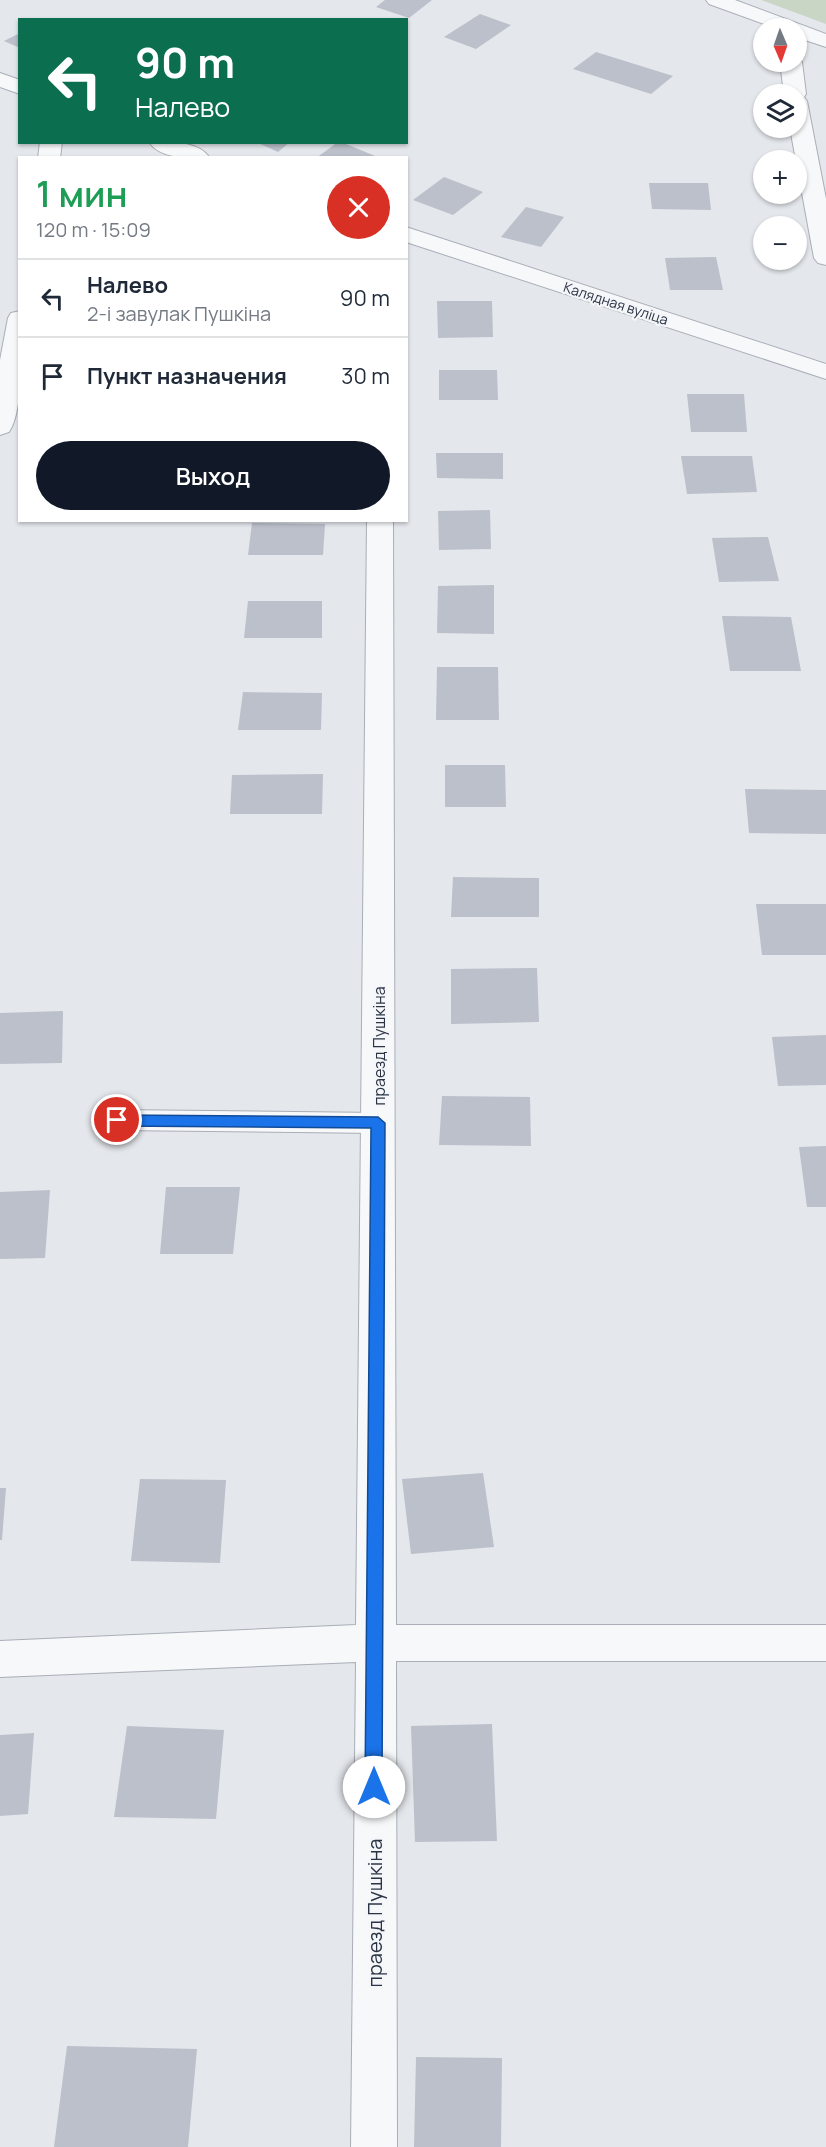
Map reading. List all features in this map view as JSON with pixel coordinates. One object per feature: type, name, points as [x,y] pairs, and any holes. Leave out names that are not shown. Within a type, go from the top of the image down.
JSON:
[{"type":"street","points":[[716,0],[764,18]]},
{"type":"street","points":[[807,34],[826,41]]},
{"type":"street","points":[[0,79],[18,87]]},
{"type":"street","points":[[803,138],[826,258]]},
{"type":"street","points":[[165,144],[195,156]]},
{"type":"street","name":"Калядная вуліца","points":[[408,235],[826,372]]},
{"type":"street","points":[[0,427],[18,329]]},
{"type":"street","name":"праезд Пушкіна","points":[[374,2147],[374,1643],[380,522]]},
{"type":"street","points":[[0,1659],[374,1643],[826,1642]]},
{"type":"lane","points":[[117,1120],[378,1123]]},
{"type":"green space","points":[[761,0],[826,0],[826,24]]},
{"type":"building","points":[[385,0],[432,0],[409,18],[376,7]]},
{"type":"building","points":[[480,14],[511,25],[476,49],[444,37]]},
{"type":"building","points":[[18,34],[18,47],[4,41]]},
{"type":"building","points":[[596,52],[673,76],[651,94],[573,69]]},
{"type":"building","points":[[260,144],[288,144],[278,152]]},
{"type":"building","points":[[335,144],[346,144],[375,156],[319,156]]},
{"type":"building","points":[[444,177],[483,192],[453,215],[413,200]]},
{"type":"building","points":[[649,183],[708,183],[711,210],[652,209]]},
{"type":"building","points":[[526,207],[564,217],[541,247],[501,237]]},
{"type":"building","points":[[716,257],[723,290],[670,290],[665,258]]},
{"type":"building","points":[[437,301],[492,301],[493,337],[438,338]]},
{"type":"building","points":[[439,370],[497,370],[498,400],[439,400]]},
{"type":"building","points":[[687,394],[744,394],[747,432],[691,432]]},
{"type":"building","points":[[436,453],[503,453],[503,479],[437,478]]},
{"type":"building","points":[[681,456],[752,456],[757,492],[687,494]]},
{"type":"building","points":[[490,510],[491,549],[439,550],[438,511]]},
{"type":"building","points":[[252,523],[325,524],[323,555],[248,555]]},
{"type":"building","points":[[768,537],[779,581],[719,582],[712,538]]},
{"type":"building","points":[[494,585],[494,634],[437,633],[438,586]]},
{"type":"building","points":[[248,601],[322,601],[322,638],[244,638]]},
{"type":"building","points":[[722,616],[791,617],[801,671],[730,671]]},
{"type":"building","points":[[437,667],[498,667],[499,720],[436,720]]},
{"type":"building","points":[[243,692],[322,693],[321,730],[238,730]]},
{"type":"building","points":[[445,765],[505,765],[506,807],[445,807]]},
{"type":"building","points":[[323,774],[322,814],[230,814],[232,775]]},
{"type":"building","points":[[745,789],[826,790],[826,834],[749,833]]},
{"type":"building","points":[[453,877],[539,878],[539,917],[451,917]]},
{"type":"building","points":[[756,904],[826,904],[826,955],[762,955]]},
{"type":"building","points":[[537,968],[539,1022],[451,1024],[451,969]]},
{"type":"building","points":[[63,1011],[62,1063],[0,1064],[0,1013]]},
{"type":"building","points":[[826,1035],[826,1085],[778,1086],[772,1037]]},
{"type":"building","points":[[442,1096],[530,1097],[531,1146],[439,1145]]},
{"type":"building","points":[[826,1146],[826,1207],[807,1207],[799,1147]]},
{"type":"building","points":[[166,1187],[240,1187],[233,1254],[160,1254]]},
{"type":"building","points":[[50,1190],[45,1258],[0,1259],[0,1192]]},
{"type":"building","points":[[483,1473],[494,1547],[411,1554],[402,1479]]},
{"type":"building","points":[[140,1479],[226,1480],[220,1563],[131,1561]]},
{"type":"building","points":[[0,1488],[6,1488],[2,1540],[0,1540]]},
{"type":"building","points":[[492,1724],[497,1841],[415,1842],[411,1726]]},
{"type":"building","points":[[127,1726],[224,1730],[216,1819],[114,1817]]},
{"type":"building","points":[[34,1733],[28,1814],[0,1816],[0,1735]]},
{"type":"building","points":[[67,2046],[197,2049],[188,2147],[54,2147]]},
{"type":"building","points":[[416,2057],[502,2058],[501,2147],[414,2147]]},
{"type":"route","points":[[117,1120],[378,1123],[374,1787]]}]
